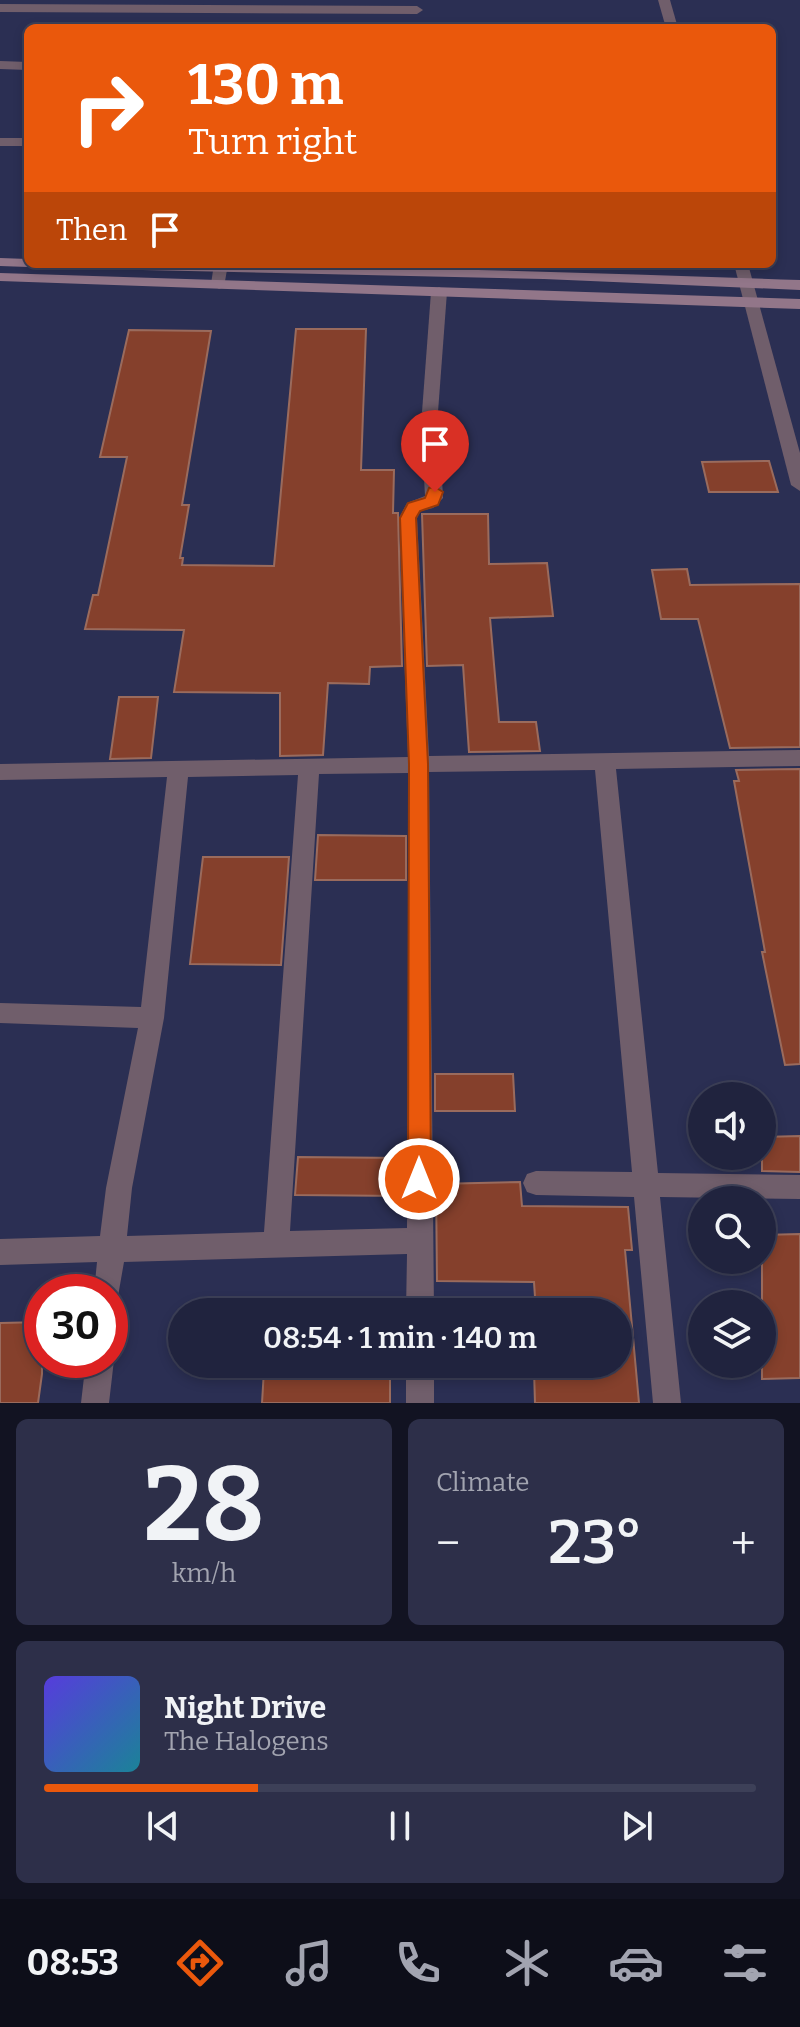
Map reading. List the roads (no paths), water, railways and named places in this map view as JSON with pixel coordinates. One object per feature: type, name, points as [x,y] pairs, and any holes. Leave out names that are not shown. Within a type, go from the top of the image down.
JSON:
[{"type":"main road","points":[[0,262],[24,263]]},
{"type":"main road","points":[[283,268],[800,285]]},
{"type":"main road","points":[[0,277],[800,304]]},
{"type":"street","points":[[664,0],[671,24]]},
{"type":"street","points":[[0,8],[417,10]]},
{"type":"street","points":[[0,65],[24,66]]},
{"type":"street","points":[[0,142],[24,142]]},
{"type":"street","points":[[219,284],[221,268]]},
{"type":"street","points":[[742,268],[800,485]]},
{"type":"street","points":[[430,412],[439,292]]},
{"type":"street","points":[[420,1298],[419,764],[408,518],[413,507],[427,504],[434,498],[432,460]]},
{"type":"street","points":[[0,772],[800,758]]},
{"type":"street","points":[[605,761],[667,1403]]},
{"type":"street","points":[[276,1245],[309,767]]},
{"type":"street","points":[[109,1274],[119,1188],[152,1018],[178,769]]},
{"type":"street","points":[[0,1013],[152,1018]]},
{"type":"street","points":[[536,1183],[800,1187]]},
{"type":"street","points":[[0,1252],[420,1241]]},
{"type":"street","points":[[95,1403],[98,1378]]},
{"type":"street","points":[[420,1378],[420,1403]]}]
